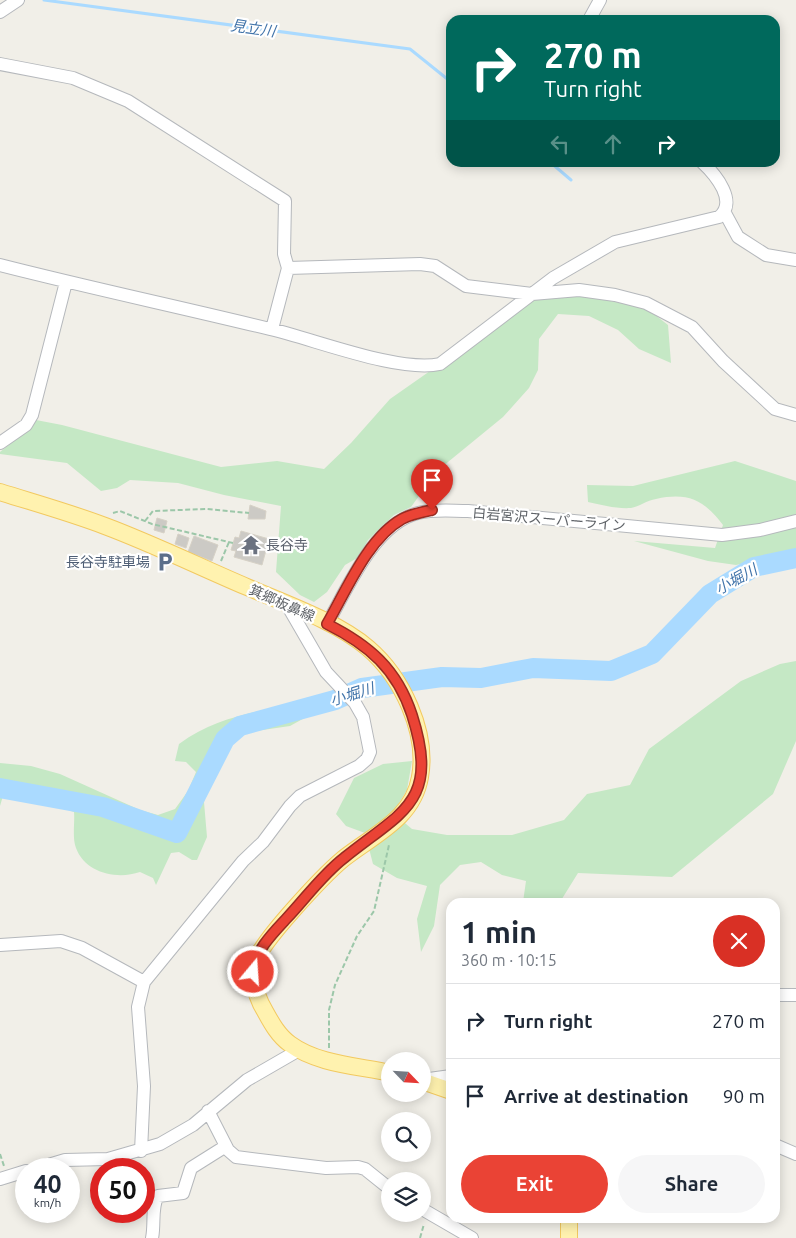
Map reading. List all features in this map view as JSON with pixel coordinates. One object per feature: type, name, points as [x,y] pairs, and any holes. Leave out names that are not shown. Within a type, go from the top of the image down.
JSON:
[{"type":"main road","name":"箕郷板鼻線","points":[[0,492],[104,526],[286,604],[356,638],[391,672],[410,710],[416,728],[421,762],[420,780],[408,806],[387,827],[334,867],[267,940],[258,955],[253,972],[258,996],[272,1024],[288,1043],[299,1050],[329,1060],[381,1071]]},
{"type":"main road","points":[[431,1083],[446,1089]]},
{"type":"main road","points":[[569,1223],[569,1238]]},
{"type":"street","points":[[0,12],[18,0]]},
{"type":"street","points":[[592,15],[600,0]]},
{"type":"street","points":[[0,64],[73,78],[128,101],[282,198],[286,203],[284,254],[288,268],[272,329]]},
{"type":"street","points":[[706,167],[722,187],[727,199],[724,213],[738,237],[766,255],[796,260]]},
{"type":"street","points":[[0,265],[272,329],[391,361],[431,366],[440,364],[553,278],[615,242],[712,220],[724,213]]},
{"type":"street","points":[[288,268],[420,264],[435,266],[466,286],[532,294],[579,290],[615,295],[646,303],[692,327],[723,361],[775,409],[796,415]]},
{"type":"street","points":[[0,444],[26,425],[32,415],[66,282]]},
{"type":"street","name":"白岩宮沢スーパーライン","points":[[327,624],[371,548],[401,520],[432,510],[468,511],[722,535],[760,530],[796,521]]},
{"type":"street","points":[[141,1151],[144,1086],[138,1007],[144,982],[290,806],[300,796],[359,766],[367,759],[370,752],[363,717],[355,703],[326,672],[286,604]]},
{"type":"street","points":[[0,945],[61,941],[82,948],[144,982]]},
{"type":"street","points":[[780,995],[796,995]]},
{"type":"street","points":[[80,1160],[108,1159],[160,1144],[193,1125],[247,1080],[299,1050]]},
{"type":"street","points":[[431,1079],[446,1077]]},
{"type":"street","points":[[208,1111],[226,1146],[236,1156],[326,1168],[358,1167],[365,1169],[381,1182]]},
{"type":"street","points":[[152,1238],[155,1223],[155,1200],[158,1196],[183,1193],[190,1168],[226,1146]]},
{"type":"street","points":[[780,1147],[796,1154]]},
{"type":"street","points":[[0,1179],[15,1174]]},
{"type":"street","points":[[431,1214],[446,1223]]},
{"type":"street","points":[[446,1223],[472,1238]]},
{"type":"path","points":[[145,521],[153,511],[207,509],[249,513]]},
{"type":"path","points":[[104,526],[109,517],[115,512],[120,511],[145,521],[233,543]]},
{"type":"path","points":[[216,573],[229,542]]},
{"type":"path","points":[[329,1060],[329,1010],[333,994],[357,936],[374,911],[389,844],[387,827]]},
{"type":"green space","points":[[576,295],[645,307],[668,325],[671,363],[639,349],[618,330],[589,316],[558,314],[539,339],[538,370],[529,388],[503,417],[437,471],[411,507],[394,515],[368,540],[359,557],[345,565],[327,592],[314,602],[300,595],[276,572],[281,506],[224,495],[178,483],[130,480],[117,488],[101,491],[67,463],[0,454],[0,452],[30,428],[36,420],[62,425],[221,467],[277,461],[324,469],[351,443],[390,399],[533,299]]},
{"type":"green space","points":[[735,461],[796,481],[796,552],[736,565],[708,561],[634,541],[715,548],[723,525],[709,509],[694,500],[667,497],[626,508],[588,502],[587,485],[633,486]]},
{"type":"green space","points":[[796,661],[796,741],[773,794],[672,877],[578,873],[562,898],[524,898],[526,881],[502,875],[481,862],[460,865],[440,885],[434,926],[421,952],[417,919],[427,886],[397,878],[373,864],[365,833],[346,826],[336,814],[354,778],[383,764],[412,761],[407,790],[393,813],[412,829],[447,835],[512,835],[564,820],[587,794],[630,785],[649,749],[741,681],[780,664]]},
{"type":"green space","points":[[312,697],[319,697],[324,700],[319,710],[290,726],[249,732],[231,742],[207,790],[204,802],[207,837],[197,860],[192,860],[179,852],[171,853],[156,885],[153,878],[140,872],[112,875],[94,869],[80,857],[75,844],[74,812],[5,789],[0,806],[0,763],[31,766],[60,774],[140,810],[158,815],[175,809],[188,791],[196,772],[186,762],[175,761],[179,744],[195,733],[227,720]]},
{"type":"building","points":[[250,505],[266,511],[265,519],[248,519]]},
{"type":"building","points":[[157,518],[167,521],[164,533],[154,530]]},
{"type":"building","points":[[241,531],[269,539],[262,565],[234,557],[236,551],[231,550],[235,537],[239,538]]},
{"type":"building","points":[[178,534],[189,538],[186,548],[175,544]]},
{"type":"building","points":[[194,536],[218,545],[212,561],[188,552]]},
{"type":"waterway","name":"見立川","points":[[44,0],[410,49],[446,78]]},
{"type":"waterway","name":"見立川","points":[[556,167],[571,180]]},
{"type":"waterway","name":"小堀川","points":[[0,788],[103,807],[177,833],[225,739],[240,726],[335,700],[362,688],[442,677],[481,678],[533,668],[611,671],[652,654],[710,594],[754,567],[796,558]]},
{"type":"place","name":"長谷寺","points":[[251,545]]},
{"type":"place","name":"長谷寺駐車場","points":[[165,562]]},
{"type":"route","points":[[253,972],[254,963],[262,947],[280,925],[334,867],[404,813],[413,798],[420,780],[419,739],[410,710],[391,672],[356,638],[327,624],[371,548],[401,520],[432,510]]}]
